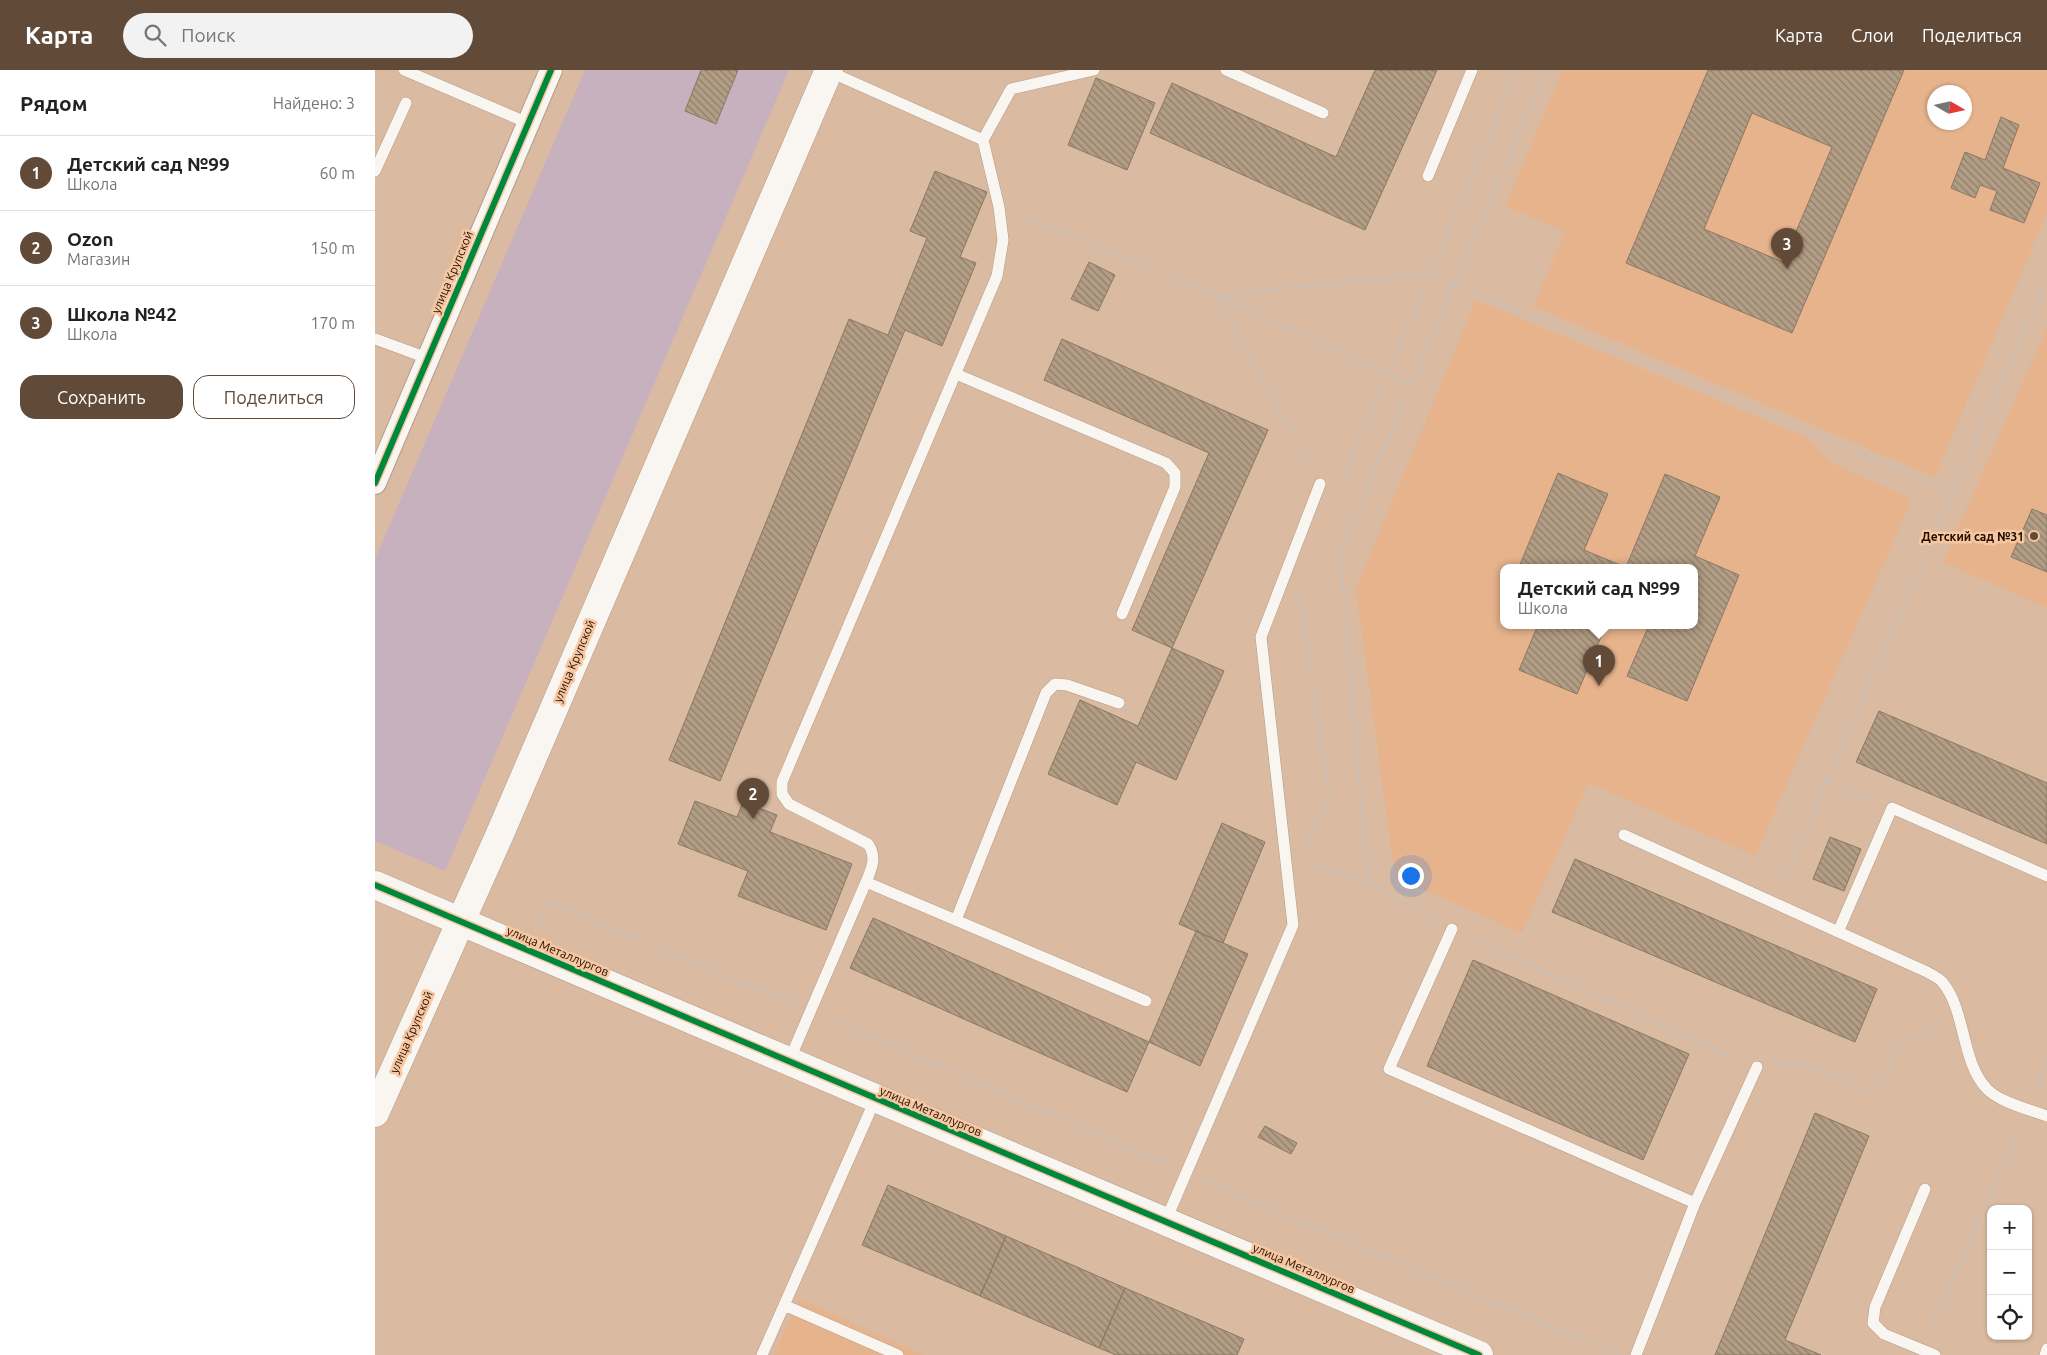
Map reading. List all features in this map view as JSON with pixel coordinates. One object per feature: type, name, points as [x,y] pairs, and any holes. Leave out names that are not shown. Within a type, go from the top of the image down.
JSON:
[{"type":"street","name":"улица Крупской","points":[[375,484],[551,70]]},
{"type":"street","name":"улица Крупской","points":[[375,1113],[461,922],[828,71]]},
{"type":"street","name":"улица Металлургов","points":[[375,885],[875,1100],[1166,1220],[1479,1355]]},
{"type":"lane","points":[[404,70],[528,123]]},
{"type":"lane","points":[[789,1062],[866,882],[873,863],[873,852],[868,844],[789,804],[782,794],[782,782],[997,276],[1003,240],[999,207],[983,140],[1011,89],[1094,70]]},
{"type":"lane","points":[[1226,70],[1323,113]]},
{"type":"lane","points":[[1428,176],[1473,70]]},
{"type":"lane","points":[[828,71],[983,140]]},
{"type":"lane","points":[[375,171],[406,103]]},
{"type":"lane","points":[[375,339],[427,358]]},
{"type":"lane","points":[[956,374],[1166,463],[1175,473],[1175,487],[1122,614]]},
{"type":"lane","points":[[1166,1220],[1293,925],[1261,637],[1320,484]]},
{"type":"lane","points":[[956,920],[1047,693],[1055,684],[1067,685],[1119,703]]},
{"type":"lane","points":[[1838,932],[1892,808],[2047,876]]},
{"type":"lane","points":[[1624,835],[1927,972],[1943,982],[1956,1011],[1976,1072],[1988,1090],[2047,1116]]},
{"type":"lane","points":[[866,882],[1146,1001]]},
{"type":"lane","points":[[1452,929],[1389,1069],[1695,1202]]},
{"type":"lane","points":[[1636,1355],[1695,1202],[1757,1068]]},
{"type":"lane","points":[[762,1355],[875,1100]]},
{"type":"lane","points":[[1925,1188],[1875,1307],[1873,1324],[1884,1334],[1935,1355]]},
{"type":"lane","points":[[784,1305],[897,1355]]},
{"type":"lane","points":[[2045,1355],[2047,1349]]},
{"type":"path","points":[[1339,489],[1517,70]]},
{"type":"path","points":[[1367,884],[1340,551],[1546,70]]},
{"type":"path","points":[[999,207],[1216,296],[1412,384]]},
{"type":"path","points":[[1216,296],[1431,274],[1953,492]]},
{"type":"path","points":[[1774,902],[2047,278]]},
{"type":"path","points":[[1216,296],[1320,484]]},
{"type":"path","points":[[1290,892],[1329,794],[1297,587]]},
{"type":"path","points":[[1827,781],[1892,808]]},
{"type":"path","points":[[1302,861],[1367,884],[1452,929],[1757,1068],[1797,1061],[1876,1093],[1897,1048],[1956,1011]]},
{"type":"path","points":[[528,951],[532,935],[547,902],[811,1010],[1186,1173],[1619,1355]]},
{"type":"path","points":[[1922,1350],[2047,1065]]},
{"type":"shaded area","points":[[585,70],[789,70],[445,871],[375,841],[375,559]]},
{"type":"shaded area","points":[[1563,70],[2047,70],[2047,213],[1935,477],[1534,306],[1565,232],[1505,206]]},
{"type":"shaded area","points":[[1476,300],[1808,438],[1831,463],[1912,499],[1755,856],[1588,783],[1522,933],[1395,877],[1356,589]]},
{"type":"shaded area","points":[[2047,328],[2047,608],[1943,562]]},
{"type":"shaded area","points":[[799,1299],[924,1355],[774,1355]]},
{"type":"building","points":[[701,70],[738,70],[716,124],[685,111]]},
{"type":"building","points":[[1375,70],[1437,70],[1365,230],[1150,133],[1172,83],[1336,157]]},
{"type":"building","points":[[1708,70],[1904,70],[1792,333],[1626,263]],"holes":[[[1752,113],[1832,147],[1783,262],[1704,229]]]},
{"type":"building","points":[[1096,78],[1155,103],[1127,170],[1068,145]]},
{"type":"building","points":[[2001,117],[2019,125],[2003,168],[2040,183],[2024,223],[1990,210],[1997,191],[1980,185],[1975,198],[1951,188],[1965,152],[1985,160]]},
{"type":"building","points":[[935,171],[987,192],[960,257],[976,263],[942,346],[905,330],[720,781],[669,760],[849,319],[888,335],[927,238],[910,231]]},
{"type":"building","points":[[1089,262],[1115,275],[1098,311],[1071,299]]},
{"type":"building","points":[[1062,339],[1268,430],[1172,648],[1132,630],[1209,453],[1044,380]]},
{"type":"building","points":[[1558,473],[1608,494],[1584,550],[1618,564],[1520,564]]},
{"type":"building","points":[[1665,474],[1720,497],[1695,556],[1739,575],[1687,701],[1627,676],[1647,629],[1698,629],[1698,564],[1627,564]]},
{"type":"building","name":"Детский сад №31","points":[[2032,509],[2047,515],[2047,572],[2011,557]]},
{"type":"building","points":[[1536,629],[1604,629],[1577,694],[1519,670]]},
{"type":"building","points":[[1172,648],[1224,671],[1176,780],[1136,762],[1117,805],[1048,774],[1080,700],[1138,726]]},
{"type":"building","points":[[1879,711],[2047,783],[2047,844],[1856,762]]},
{"type":"building","points":[[695,801],[737,817],[743,802],[777,815],[770,832],[852,864],[826,930],[738,896],[748,871],[678,844]]},
{"type":"building","points":[[1222,823],[1265,842],[1223,943],[1179,924]]},
{"type":"building","points":[[1830,837],[1861,849],[1844,891],[1813,879]]},
{"type":"building","points":[[1575,859],[1877,989],[1855,1042],[1552,912]]},
{"type":"building","points":[[873,918],[1149,1042],[1127,1092],[850,968]]},
{"type":"building","points":[[1196,931],[1248,954],[1200,1066],[1149,1042]]},
{"type":"building","points":[[1473,960],[1689,1054],[1643,1160],[1427,1066]]},
{"type":"building","points":[[1815,1113],[1869,1136],[1785,1340],[1821,1355],[1715,1355]]},
{"type":"building","points":[[1265,1126],[1297,1143],[1291,1154],[1258,1137]]},
{"type":"building","points":[[888,1185],[1006,1236],[980,1296],[862,1245]]},
{"type":"building","points":[[1006,1236],[1125,1288],[1099,1348],[980,1296]]},
{"type":"building","points":[[1125,1288],[1244,1339],[1237,1355],[1116,1355],[1099,1348]]},
{"type":"cycle path","points":[[375,483],[551,70]]},
{"type":"cycle path","points":[[375,885],[1479,1355]]},
{"type":"place","name":"Школа №42","points":[[1787,269]]},
{"type":"place","name":"Детский сад №31","points":[[2034,536]]},
{"type":"place","name":"Детский сад №99","points":[[1599,686]]},
{"type":"place","name":"Ozon","points":[[753,819]]}]
